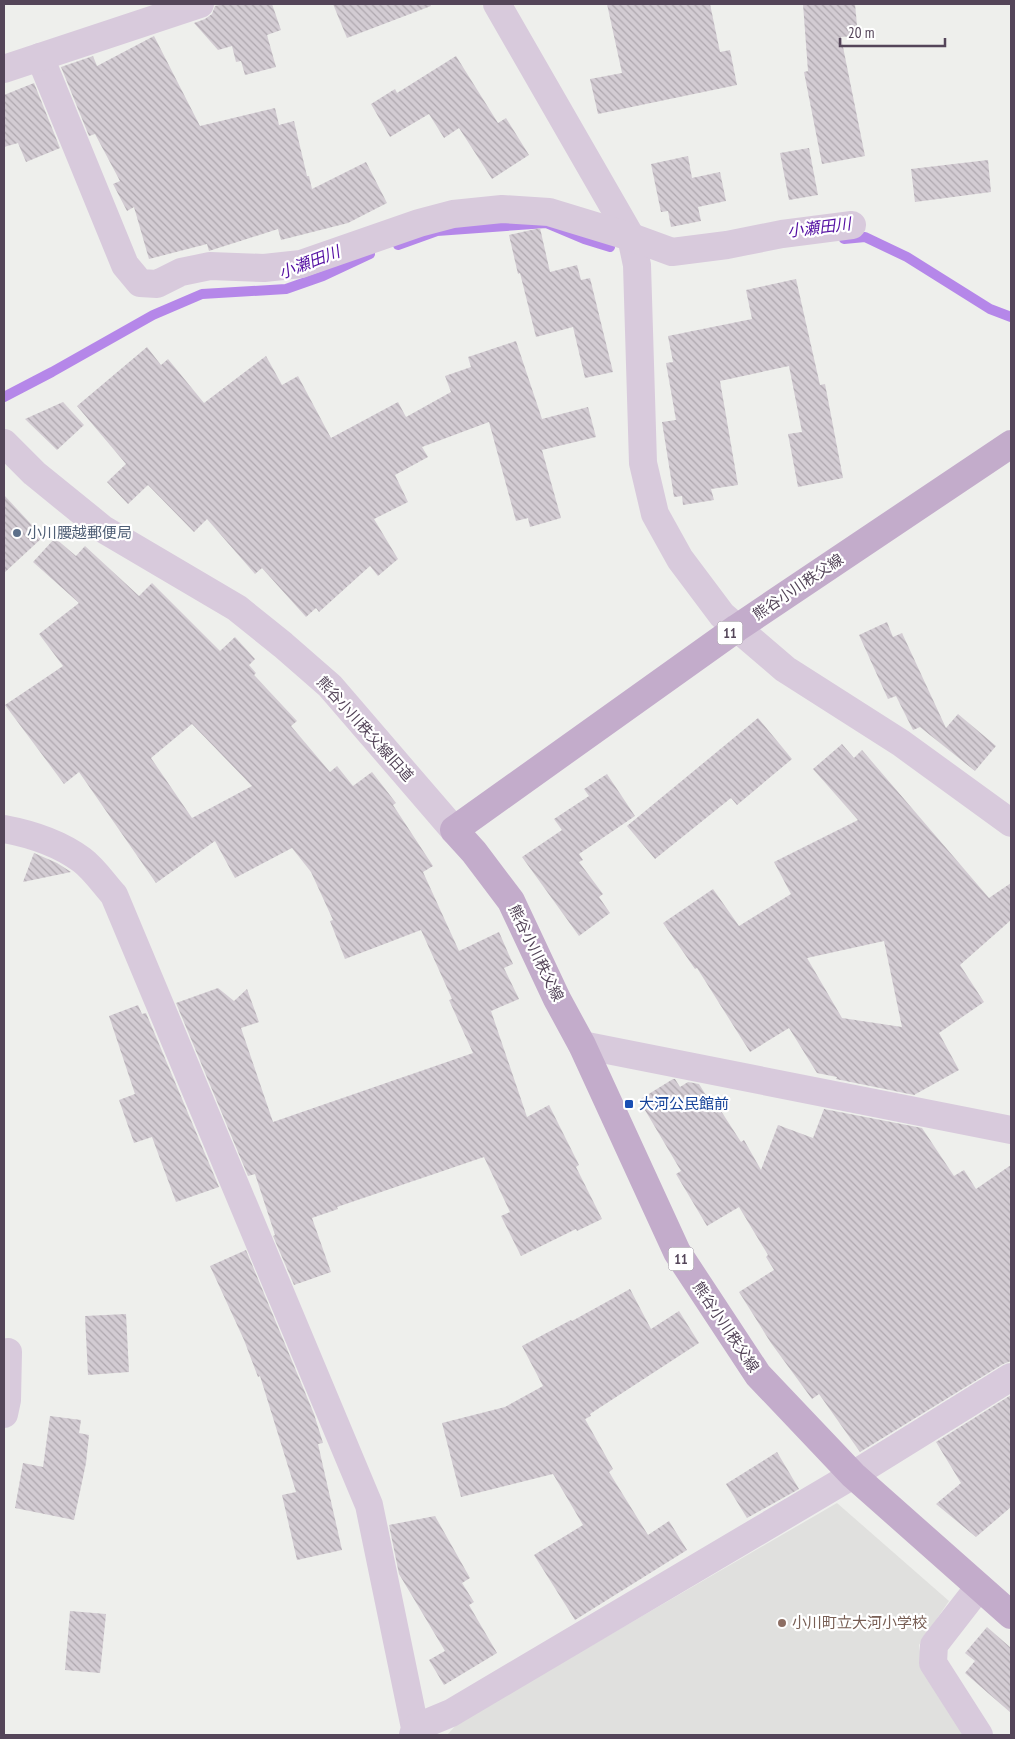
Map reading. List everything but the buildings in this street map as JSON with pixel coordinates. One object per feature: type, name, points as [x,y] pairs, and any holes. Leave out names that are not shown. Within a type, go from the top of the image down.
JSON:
[{"type":"main road","name":"熊谷小川秩父線","points":[[1011,444],[737,628],[454,830],[474,852],[511,901],[557,999],[582,1045],[677,1252],[758,1375],[853,1475],[1011,1615]]},
{"type":"street","points":[[4,69],[200,4]]},
{"type":"street","points":[[497,4],[631,237],[637,265],[643,463],[654,514],[680,559],[722,615],[785,669],[901,743],[1011,823]]},
{"type":"street","points":[[40,57],[125,265],[140,283],[157,284],[181,272],[210,266],[264,268],[301,264],[419,223],[453,214],[502,209],[549,212],[631,237],[672,252],[852,225]]},
{"type":"street","name":"熊谷小川秩父線旧道","points":[[4,443],[34,473],[103,529],[237,608],[283,645],[330,686],[454,830]]},
{"type":"street","points":[[4,829],[32,834],[83,861],[114,895],[368,1505],[414,1732],[452,1713],[853,1475],[1011,1377]]},
{"type":"street","points":[[582,1045],[1011,1130]]},
{"type":"street","points":[[4,1414],[7,1400],[8,1352]]},
{"type":"street","points":[[979,1586],[934,1645],[933,1663],[979,1735]]},
{"type":"shaded area","name":"小川町立大河小学校","points":[[837,1503],[949,1601],[919,1645],[922,1666],[964,1735],[447,1735],[458,1723]]},
{"type":"waterway","name":"小瀬田川","points":[[398,245],[437,231],[546,223],[584,239],[610,247]]},
{"type":"waterway","name":"小瀬田川","points":[[844,239],[865,237],[907,257],[990,309],[1011,317]]},
{"type":"waterway","name":"小瀬田川","points":[[4,397],[153,315],[202,294],[286,289],[323,276],[370,254]]},
{"type":"place","name":"小川腰越郵便局","points":[[17,533]]},
{"type":"place","name":"大河公民館前","points":[[629,1104]]},
{"type":"place","name":"小川町立大河小学校","points":[[782,1623]]}]
